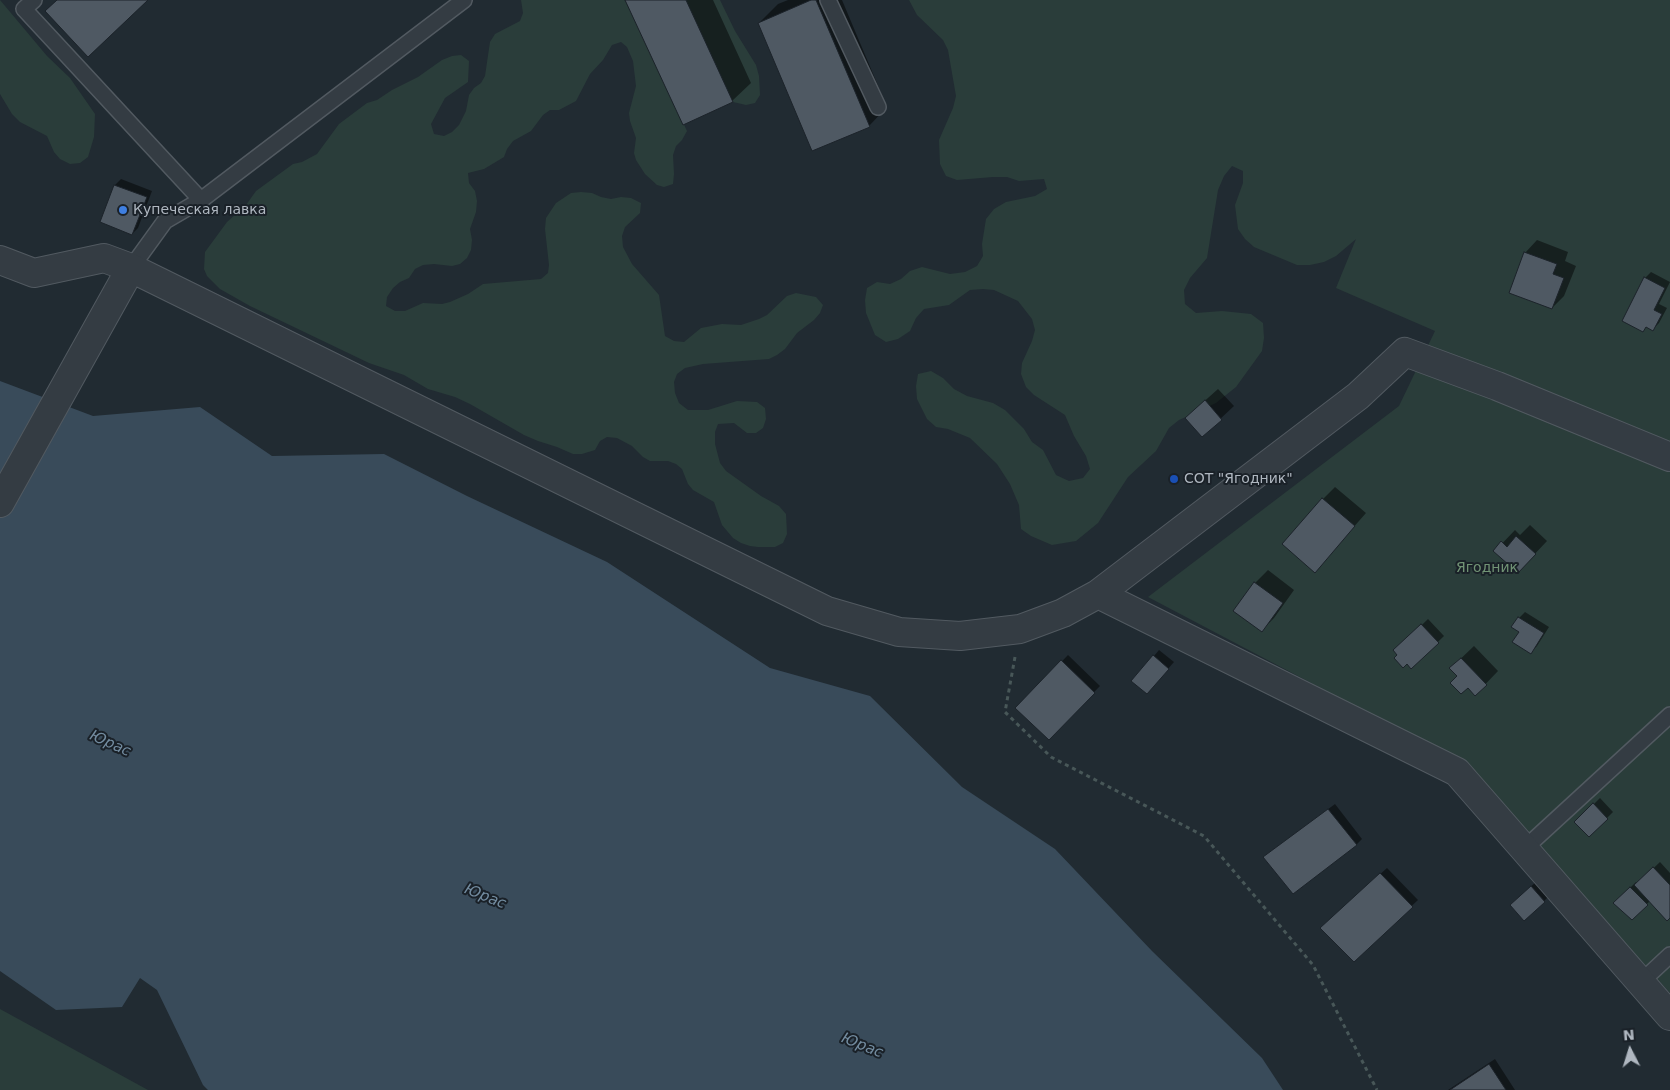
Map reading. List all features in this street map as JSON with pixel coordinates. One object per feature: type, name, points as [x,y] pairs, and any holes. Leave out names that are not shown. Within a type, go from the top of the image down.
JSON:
[{"type":"street","points":[[0,260],[34,273],[104,258],[131,268],[827,611],[899,632],[960,636],[1020,629],[1063,613],[1098,594],[1358,396],[1405,352],[1498,386],[1670,457]]},
{"type":"street","points":[[0,503],[131,268]]},
{"type":"street","points":[[1098,594],[1457,772],[1670,1016]]},
{"type":"lane","points":[[131,268],[165,222],[201,200],[464,0]]},
{"type":"lane","points":[[828,0],[878,106]]},
{"type":"lane","points":[[24,3],[201,200]]},
{"type":"lane","points":[[1524,849],[1670,715]]},
{"type":"lane","points":[[1641,982],[1670,956]]},
{"type":"path","points":[[1020,629],[1005,712],[1051,757],[1204,836],[1313,965],[1377,1090]]},
{"type":"green space","points":[[0,0],[47,56],[70,78],[95,114],[94,137],[88,157],[80,163],[70,164],[60,159],[54,152],[47,136],[20,122],[12,114],[0,94]]},
{"type":"green space","points":[[521,0],[625,0],[687,131],[676,146],[673,155],[673,184],[664,187],[657,185],[645,174],[636,160],[634,153],[636,138],[629,113],[636,86],[633,61],[627,47],[621,42],[612,45],[603,60],[590,74],[576,101],[559,110],[550,110],[543,115],[531,131],[513,141],[504,157],[484,169],[468,173],[469,183],[475,191],[477,201],[476,212],[470,229],[471,250],[467,258],[460,264],[452,266],[434,264],[423,265],[415,269],[409,278],[393,288],[387,297],[386,306],[395,311],[405,311],[423,303],[442,304],[450,302],[468,294],[483,284],[541,279],[548,273],[549,265],[545,229],[546,218],[556,203],[571,193],[581,192],[592,193],[611,199],[631,198],[641,203],[640,213],[625,227],[622,236],[623,247],[632,264],[659,295],[665,336],[674,341],[684,342],[701,328],[722,324],[741,325],[759,319],[767,315],[787,296],[796,293],[816,297],[823,305],[820,313],[797,333],[785,349],[777,355],[769,359],[703,364],[685,368],[677,374],[674,382],[675,393],[679,403],[688,410],[708,410],[737,401],[757,402],[765,408],[766,419],[763,428],[756,433],[747,433],[734,423],[718,424],[715,432],[715,444],[720,463],[726,471],[761,496],[779,506],[786,514],[787,534],[783,543],[775,547],[750,546],[733,538],[722,525],[714,502],[693,490],[688,484],[682,469],[676,464],[668,461],[650,461],[632,446],[617,438],[607,437],[600,441],[595,450],[582,454],[573,454],[538,441],[470,404],[455,397],[428,389],[404,375],[369,363],[250,306],[220,289],[207,276],[204,269],[205,252],[227,222],[246,205],[256,191],[293,164],[302,162],[317,154],[339,124],[367,103],[377,100],[418,77],[442,60],[461,55],[469,61],[468,82],[445,98],[431,124],[434,134],[444,136],[452,132],[459,125],[466,111],[469,95],[485,76],[490,42],[495,34],[520,21],[523,13]]},
{"type":"green space","points":[[686,0],[720,0],[735,31],[756,65],[759,76],[760,95],[755,103],[746,105],[733,102]]},
{"type":"green space","name":"Ягодник","points":[[909,0],[1670,0],[1670,993],[1463,763],[1148,597],[1399,406],[1435,331],[1336,288],[1356,239],[1336,256],[1324,262],[1310,265],[1297,265],[1254,247],[1238,229],[1235,205],[1243,183],[1243,171],[1232,166],[1224,176],[1218,190],[1207,258],[1190,278],[1184,290],[1185,304],[1196,313],[1222,311],[1251,314],[1263,323],[1264,338],[1262,351],[1236,387],[1216,403],[1179,420],[1169,428],[1156,451],[1128,477],[1098,523],[1076,541],[1052,545],[1031,536],[1021,529],[1019,505],[1010,484],[997,464],[970,438],[948,429],[936,427],[927,419],[917,399],[916,386],[918,374],[931,371],[943,378],[954,389],[967,396],[993,403],[1005,410],[1024,429],[1032,442],[1043,450],[1056,475],[1069,481],[1083,478],[1090,469],[1086,456],[1074,436],[1065,415],[1034,395],[1026,387],[1021,374],[1022,363],[1035,330],[1032,319],[1018,301],[994,290],[970,290],[949,305],[924,309],[916,318],[910,331],[898,339],[886,342],[875,335],[866,313],[865,300],[867,288],[877,282],[890,284],[901,279],[910,271],[922,267],[950,274],[965,272],[977,266],[983,256],[982,244],[986,219],[994,209],[1006,202],[1035,196],[1047,189],[1044,179],[1019,181],[1007,177],[993,177],[957,180],[946,176],[940,164],[939,140],[953,108],[956,96],[948,50],[943,40],[917,15]]},
{"type":"green space","points":[[0,1009],[148,1090],[0,1090]]},
{"type":"water","name":"Юрас","points":[[0,381],[93,416],[200,407],[272,456],[384,454],[467,496],[607,562],[770,668],[870,696],[962,787],[1055,849],[1152,951],[1262,1058],[1283,1090],[208,1090],[203,1085],[157,990],[140,978],[122,1007],[56,1010],[0,971]]},
{"type":"building","points":[[57,0],[148,0],[88,57],[45,11]]},
{"type":"building","points":[[625,0],[686,0],[733,102],[683,125]]},
{"type":"building","points":[[811,0],[816,0],[870,127],[812,151],[758,23]]},
{"type":"building","name":"Купеческая лавка","points":[[114,185],[147,197],[132,235],[100,222]]},
{"type":"building","points":[[1524,252],[1557,264],[1553,274],[1564,278],[1552,309],[1509,293]]},
{"type":"building","points":[[1644,277],[1665,288],[1654,310],[1662,314],[1653,331],[1646,327],[1643,332],[1622,321]]},
{"type":"building","points":[[1205,400],[1222,420],[1202,437],[1185,418]]},
{"type":"building","points":[[1322,498],[1355,526],[1315,573],[1282,544]]},
{"type":"building","points":[[1516,536],[1536,554],[1518,573],[1493,551],[1501,541],[1507,547]]},
{"type":"building","points":[[1254,582],[1283,603],[1262,632],[1233,611]]},
{"type":"building","points":[[1518,617],[1544,633],[1531,654],[1512,642],[1519,632],[1511,627]]},
{"type":"building","points":[[1421,624],[1439,643],[1411,669],[1407,664],[1403,668],[1394,658],[1397,655],[1393,650]]},
{"type":"building","points":[[1153,655],[1169,669],[1147,694],[1131,681]]},
{"type":"building","points":[[1461,658],[1487,685],[1475,696],[1468,688],[1461,694],[1450,683],[1457,676],[1449,668]]},
{"type":"building","points":[[1061,660],[1095,693],[1049,740],[1015,708]]},
{"type":"building","points":[[1593,803],[1608,819],[1589,837],[1574,822]]},
{"type":"building","points":[[1328,809],[1357,845],[1293,894],[1263,857]]},
{"type":"building","points":[[1653,867],[1670,885],[1670,918],[1667,921],[1634,885]]},
{"type":"building","points":[[1380,873],[1413,907],[1354,962],[1320,928]]},
{"type":"building","points":[[1531,886],[1545,902],[1524,921],[1510,905]]},
{"type":"building","points":[[1630,887],[1648,905],[1632,920],[1613,903]]},
{"type":"building","points":[[1489,1064],[1506,1090],[1450,1090]]},
{"type":"place","name":"Купеческая лавка","points":[[123,210]]},
{"type":"place","name":"СОТ \"Ягодник\"","points":[[1174,479]]}]
